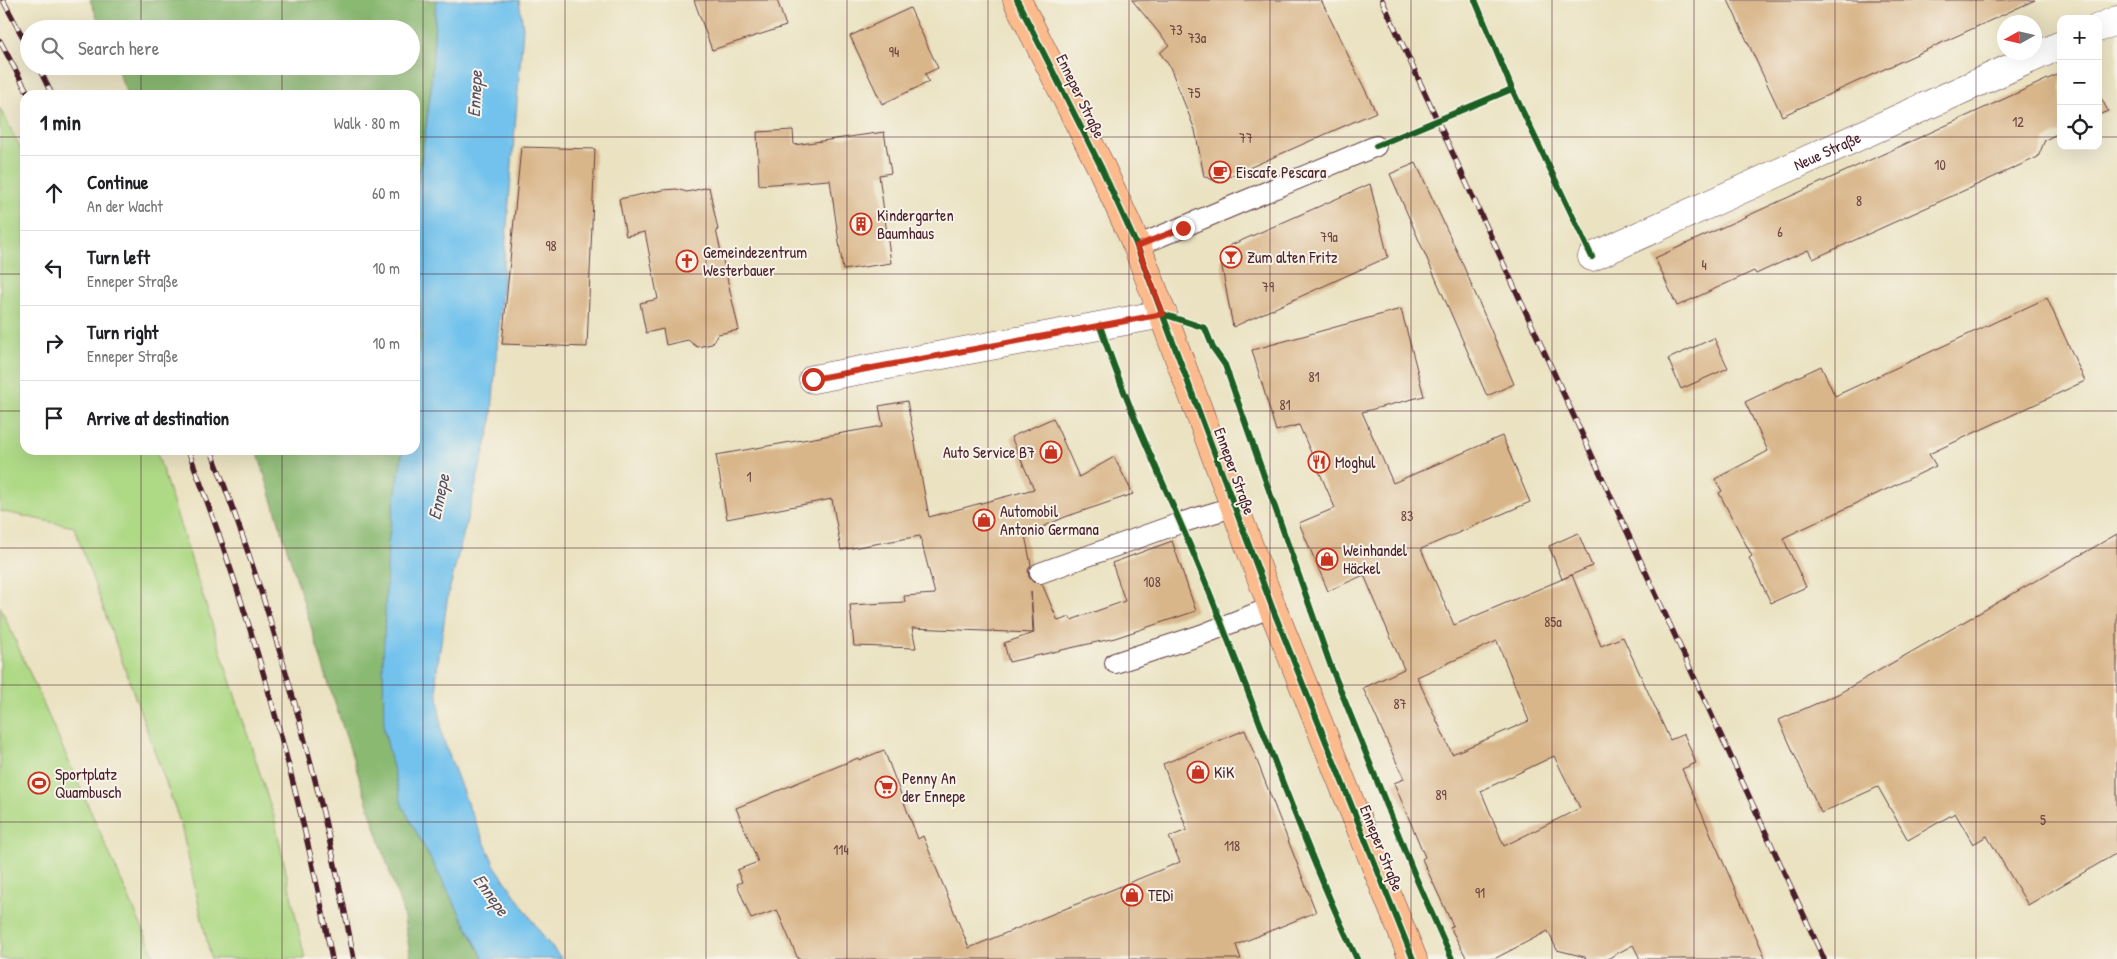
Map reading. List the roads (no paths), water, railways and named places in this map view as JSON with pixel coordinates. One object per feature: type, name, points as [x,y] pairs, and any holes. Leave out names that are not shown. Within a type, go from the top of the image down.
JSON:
[{"type":"main road","name":"Enneper Straße","points":[[1017,0],[1104,173],[1137,246],[1233,507],[1413,959]]},
{"type":"street","points":[[2102,26],[2117,20]]},
{"type":"street","name":"Neue Straße","points":[[1592,257],[2057,48]]},
{"type":"street","points":[[813,379],[1163,314]]},
{"type":"lane","points":[[1137,246],[1376,146]]},
{"type":"lane","points":[[1040,573],[1180,523],[1233,507]]},
{"type":"lane","points":[[1114,663],[1201,635],[1272,607]]},
{"type":"water","name":"Ennepe","points":[[436,0],[519,0],[523,28],[491,424],[448,595],[436,676],[442,736],[467,803],[495,866],[545,939],[562,959],[484,959],[402,805],[384,730],[383,662],[388,542],[402,455],[420,455],[420,171],[431,89]]},
{"type":"railway","points":[[3,0],[20,32]]},
{"type":"railway","points":[[1382,0],[1824,959]]},
{"type":"railway","points":[[0,41],[26,90]]},
{"type":"railway","points":[[42,75],[50,90]]},
{"type":"railway","points":[[190,455],[232,574],[271,701],[289,765],[332,959]]},
{"type":"railway","points":[[213,455],[255,574],[294,701],[327,830],[354,959]]},
{"type":"place","name":"Eiscafe Pescara","points":[[1220,172]]},
{"type":"place","name":"Kindergarten Baumhaus","points":[[861,224]]},
{"type":"place","name":"Zum alten Fritz","points":[[1231,257]]},
{"type":"place","name":"Gemeindezentrum Westerbauer","points":[[687,261]]},
{"type":"place","name":"Auto Service B7","points":[[1051,452]]},
{"type":"place","name":"Moghul","points":[[1319,462]]},
{"type":"place","name":"Automobil Antonio Germana","points":[[984,520]]},
{"type":"place","name":"Weinhandel Häckel","points":[[1327,559]]},
{"type":"place","name":"KiK","points":[[1198,772]]},
{"type":"place","name":"Sportplatz Quambusch","points":[[39,783]]},
{"type":"place","name":"Penny An der Ennepe","points":[[886,787]]},
{"type":"place","name":"TEDi","points":[[1132,895]]}]
